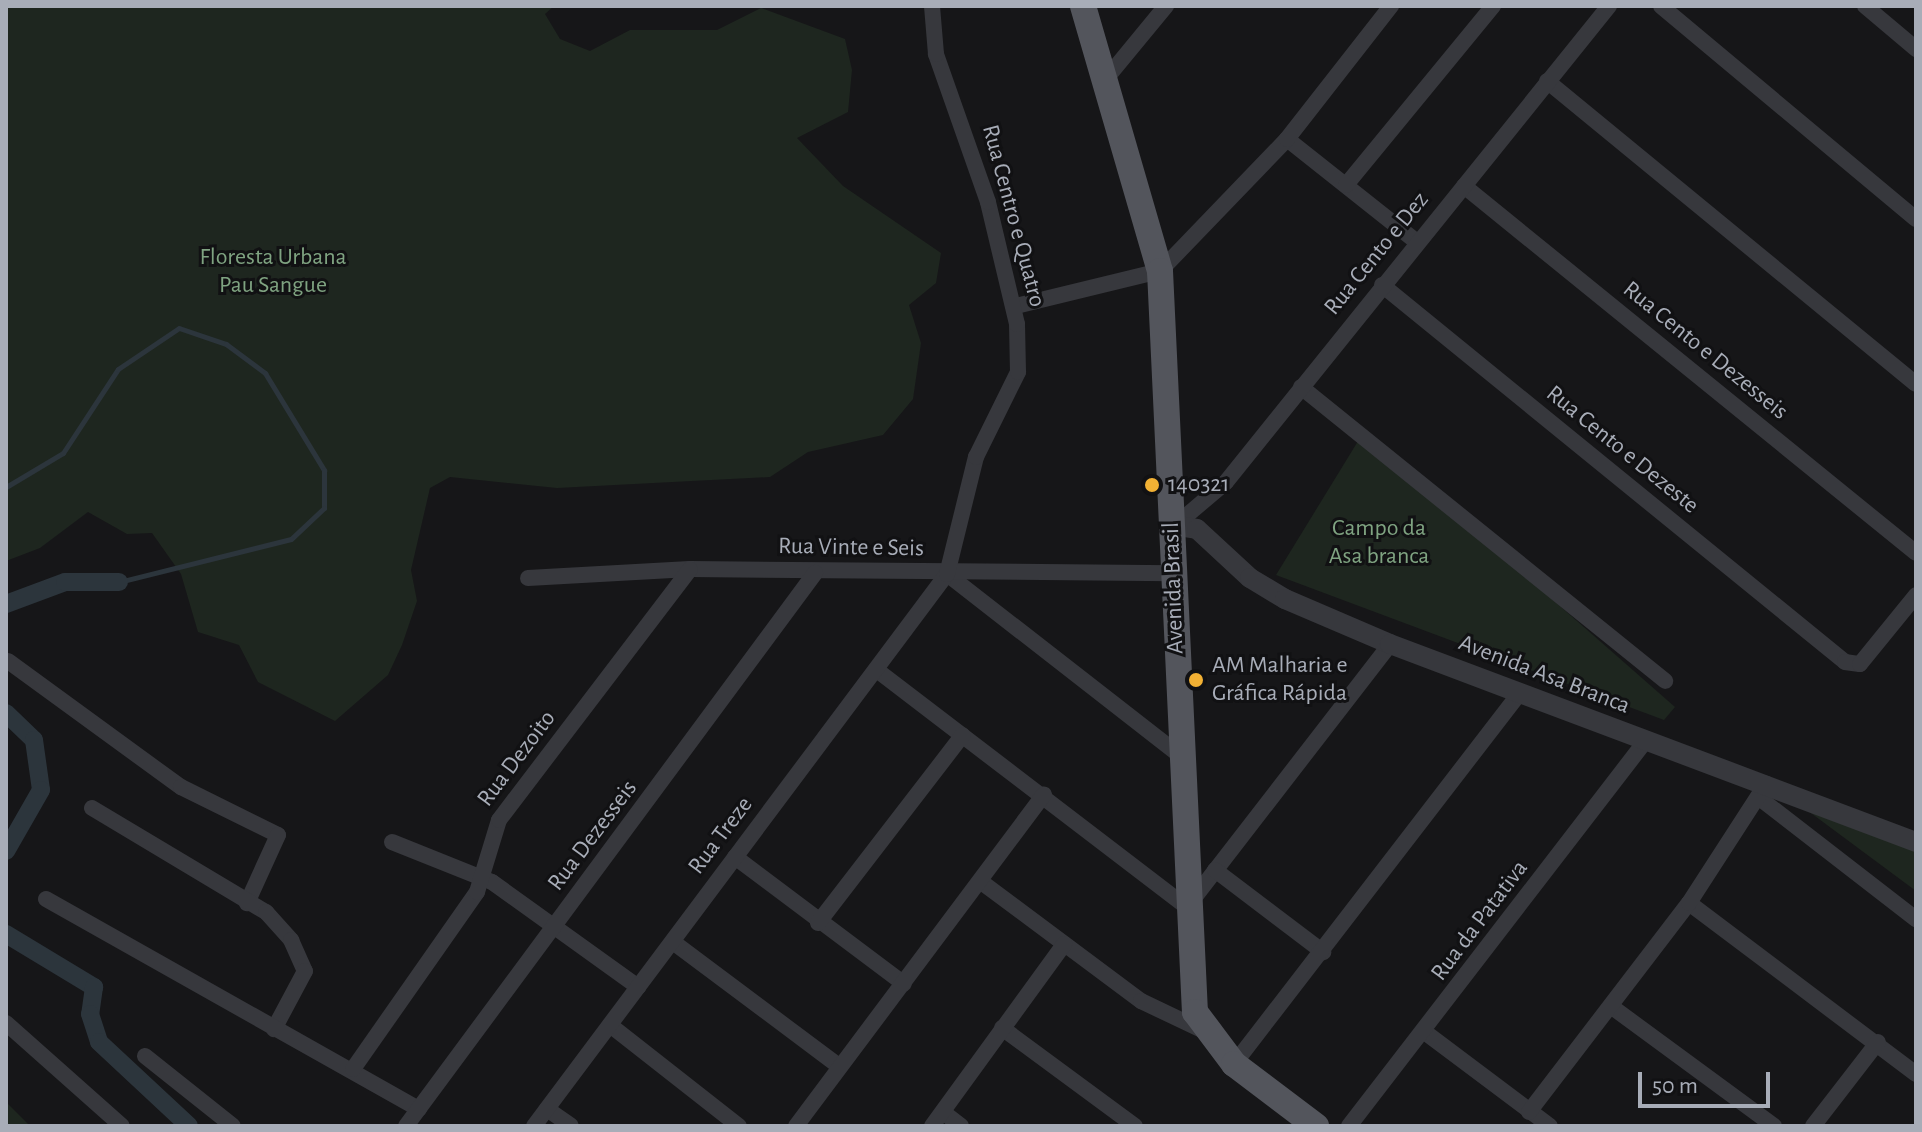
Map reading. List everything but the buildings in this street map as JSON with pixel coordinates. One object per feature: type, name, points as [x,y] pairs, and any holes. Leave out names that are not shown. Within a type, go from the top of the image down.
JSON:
[{"type":"main road","name":"Avenida Brasil","points":[[1083,6],[1160,271],[1192,994],[1204,1031],[1234,1064],[1316,1126]]},
{"type":"street","name":"Rua Centro e Quatro","points":[[932,6],[936,54],[958,104],[1016,306],[1018,372],[976,457],[947,574]]},
{"type":"street","points":[[1105,80],[1166,6]]},
{"type":"street","points":[[1016,306],[1160,271],[1287,139],[1391,6]]},
{"type":"street","points":[[1346,185],[1493,6]]},
{"type":"street","name":"Rua Cento e Dez","points":[[1172,521],[1209,501],[1609,6]]},
{"type":"street","points":[[1661,6],[1916,219]]},
{"type":"street","points":[[1865,6],[1916,49]]},
{"type":"street","points":[[1547,81],[1916,384]]},
{"type":"street","points":[[1287,139],[1417,242]]},
{"type":"street","name":"Rua Cento e Dezesseis","points":[[1464,186],[1916,553]]},
{"type":"street","name":"Rua Cento e Dezeste","points":[[1382,285],[1832,651],[1860,664],[1916,595]]},
{"type":"street","points":[[1301,387],[1665,681]]},
{"type":"street","name":"Avenida Asa Branca","points":[[1172,521],[1197,529],[1250,578],[1285,599],[1390,644],[1645,741],[1762,791],[1916,842]]},
{"type":"street","name":"Rua Vinte e Seis","points":[[528,578],[690,569],[815,573],[1174,573]]},
{"type":"street","name":"Rua Dezoito","points":[[353,1069],[482,878],[499,820],[690,569]]},
{"type":"street","name":"Rua Dezesseis","points":[[406,1126],[815,573]]},
{"type":"street","points":[[947,574],[1181,756]]},
{"type":"street","name":"Rua Treze","points":[[534,1126],[878,671],[947,574]]},
{"type":"street","points":[[878,671],[1187,907],[1390,644]]},
{"type":"street","points":[[8,661],[181,787],[278,835],[247,903]]},
{"type":"street","points":[[1234,1064],[1520,692]]},
{"type":"street","points":[[818,923],[963,735]]},
{"type":"street","name":"Rua da Patativa","points":[[1349,1126],[1426,1033],[1645,741]]},
{"type":"street","points":[[1529,1112],[1689,903],[1762,791],[1916,919]]},
{"type":"street","points":[[796,1126],[1044,795]]},
{"type":"street","points":[[92,808],[266,912],[304,963],[274,1029]]},
{"type":"street","points":[[392,842],[482,878],[638,987]]},
{"type":"street","points":[[735,857],[818,923],[904,984]]},
{"type":"street","points":[[1215,870],[1323,952]]},
{"type":"street","points":[[980,881],[1168,1018],[1204,1031]]},
{"type":"street","points":[[46,899],[274,1029],[353,1069],[419,1109]]},
{"type":"street","points":[[1689,903],[1878,1042],[1916,1074]]},
{"type":"street","points":[[673,942],[839,1066]]},
{"type":"street","points":[[932,1126],[1064,944]]},
{"type":"street","points":[[1612,1007],[1774,1126]]},
{"type":"street","points":[[6,1023],[122,1126]]},
{"type":"street","points":[[610,1025],[739,1126]]},
{"type":"street","points":[[1002,1028],[1135,1126]]},
{"type":"street","points":[[1426,1033],[1550,1126]]},
{"type":"street","points":[[1813,1126],[1878,1042]]},
{"type":"street","points":[[145,1056],[233,1126]]},
{"type":"street","points":[[547,1109],[571,1126]]},
{"type":"street","points":[[943,1112],[961,1126]]},
{"type":"green space","name":"Floresta Urbana Pau Sangue","points":[[6,6],[554,6],[545,14],[560,39],[590,51],[630,30],[717,30],[761,8],[845,39],[852,70],[848,112],[797,138],[843,186],[941,253],[936,283],[909,305],[921,343],[913,399],[883,435],[808,452],[770,477],[557,488],[450,477],[430,488],[411,570],[417,601],[402,645],[388,675],[335,721],[258,682],[239,645],[198,632],[181,574],[152,533],[127,534],[88,512],[40,548],[6,561]]},
{"type":"green space","name":"Campo da Asa branca","points":[[1363,433],[1675,707],[1664,720],[1276,575]]},
{"type":"green space","points":[[1792,799],[1916,844],[1916,891]]},
{"type":"green space","points":[[6,1102],[30,1126],[6,1126]]},
{"type":"waterway","points":[[6,487],[63,453],[118,369],[179,328],[226,344],[265,373],[324,470],[324,508],[291,539],[119,582]]},
{"type":"waterway","points":[[6,604],[65,582],[119,582]]},
{"type":"waterway","points":[[6,713],[34,740],[41,790],[6,851]]},
{"type":"waterway","points":[[6,934],[94,987],[90,1014],[99,1042],[189,1126]]},
{"type":"place","name":"140321","points":[[1152,485]]},
{"type":"place","name":"AM Malharia e Gráfica Rápida","points":[[1196,680]]}]
